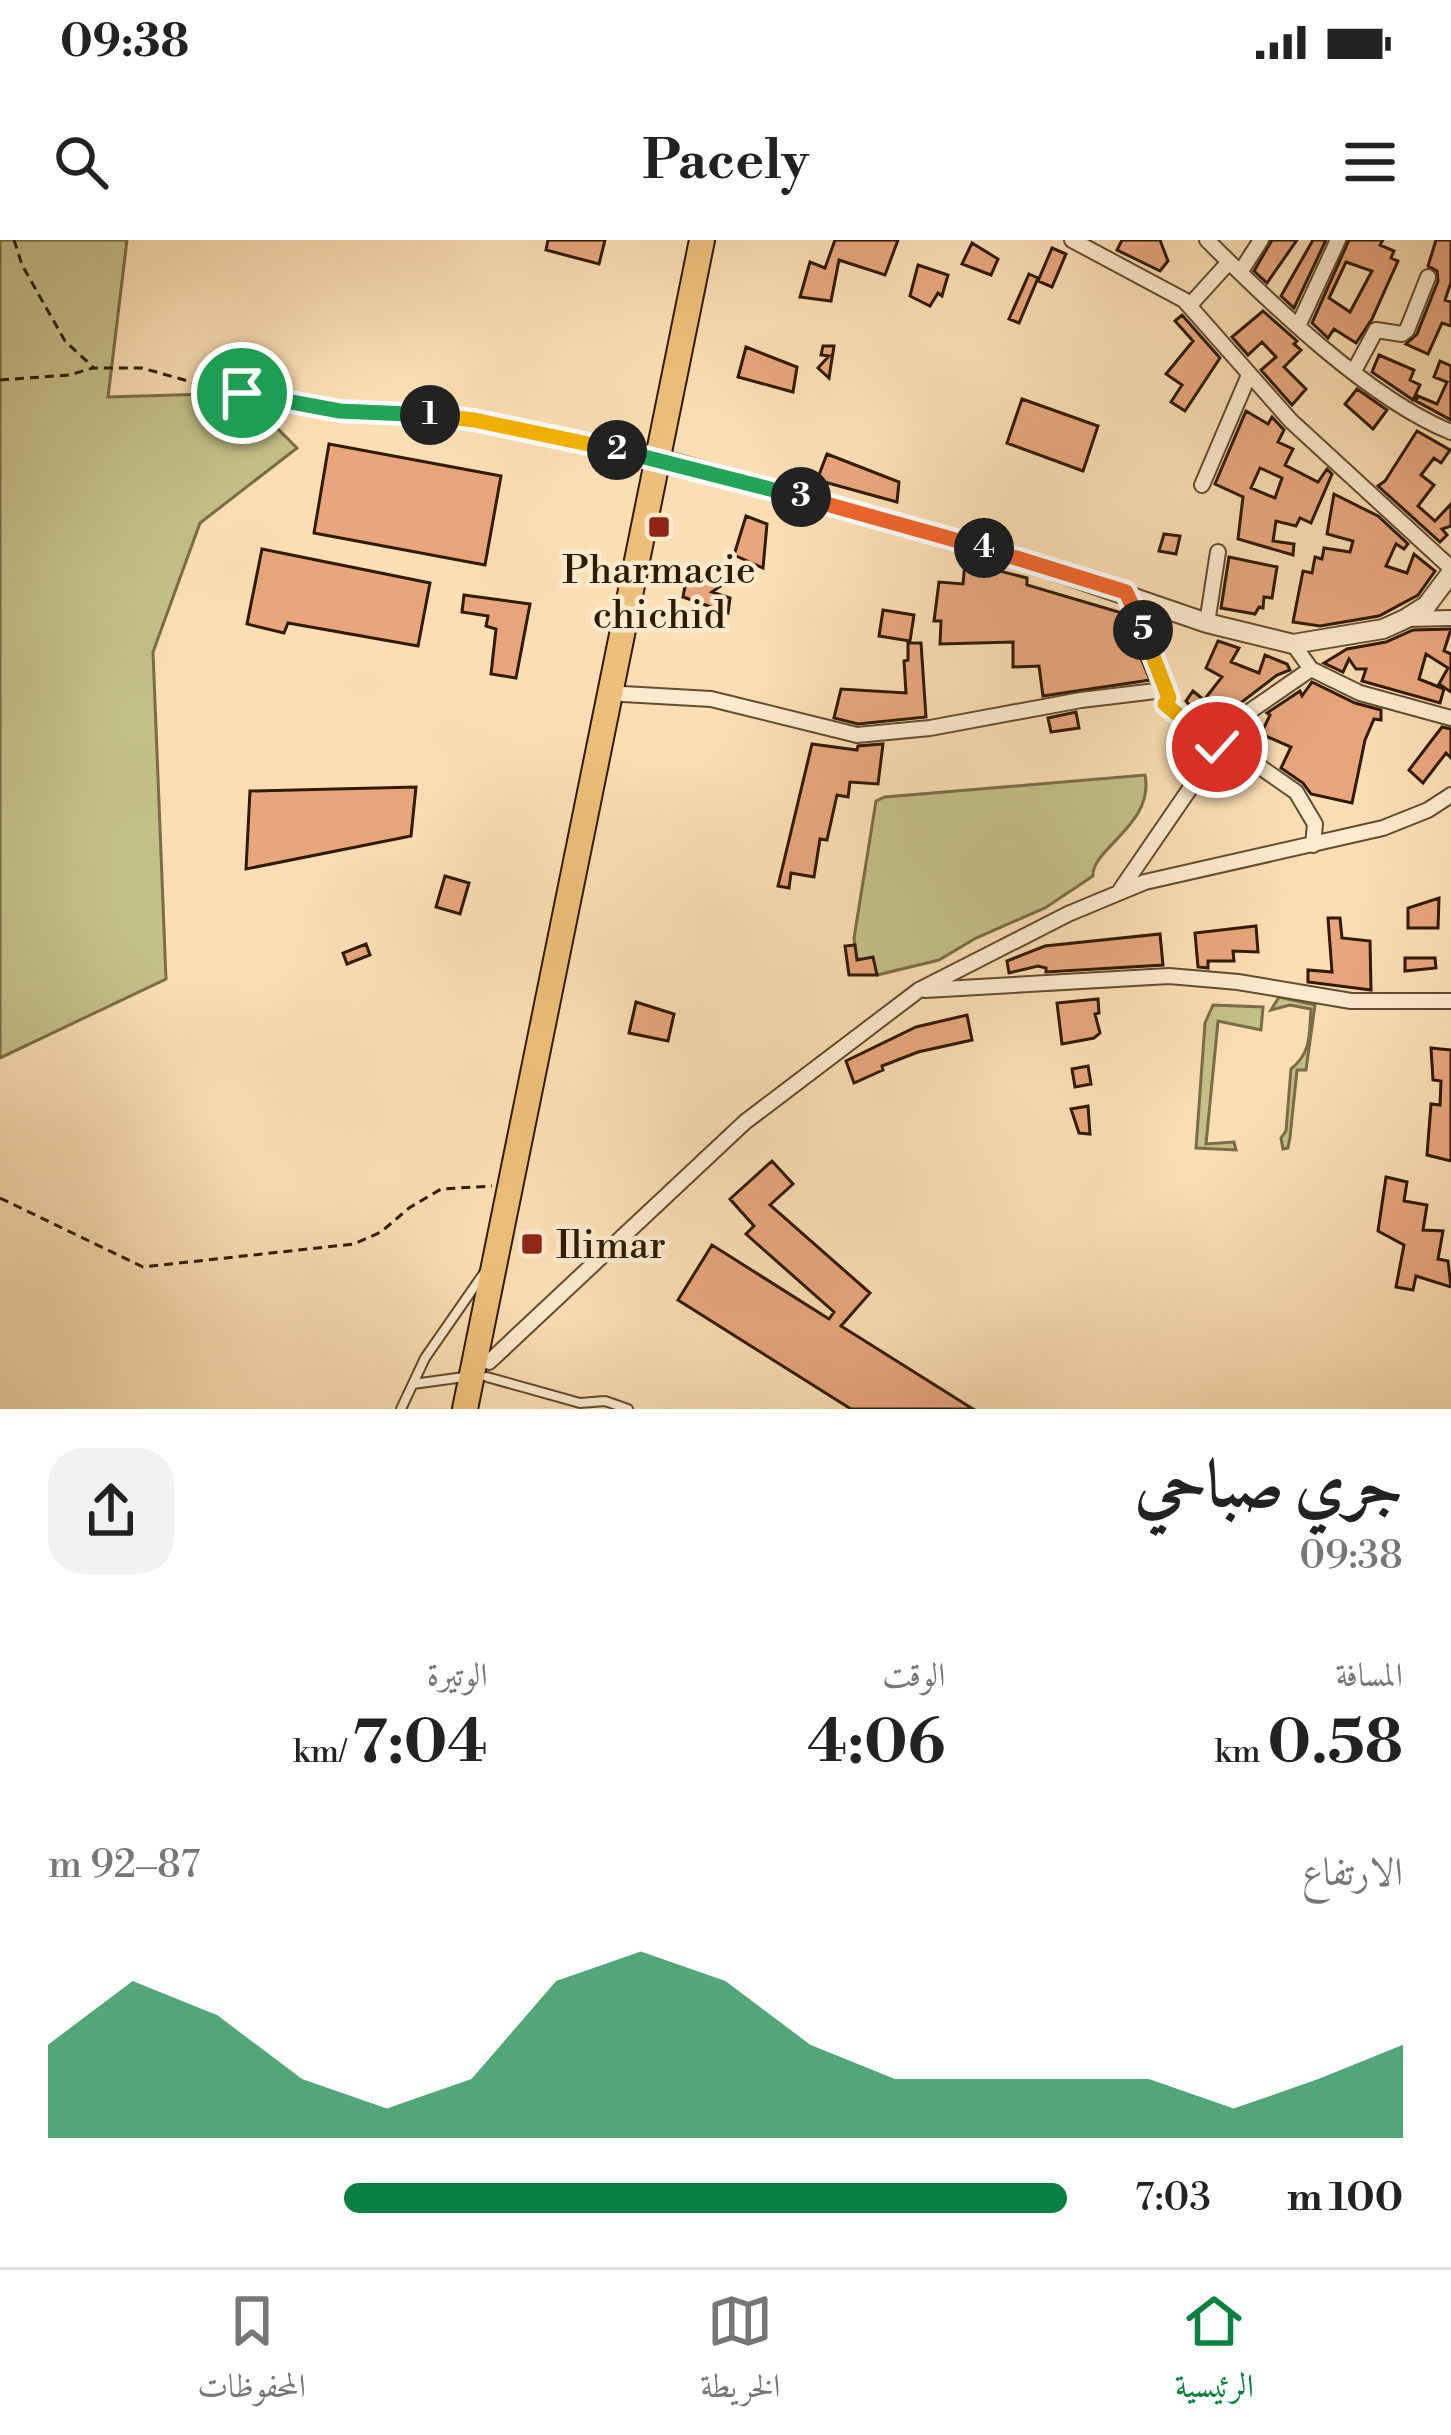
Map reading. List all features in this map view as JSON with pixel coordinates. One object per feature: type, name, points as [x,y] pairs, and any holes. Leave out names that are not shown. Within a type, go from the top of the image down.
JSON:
[{"type":"highway","points":[[465,1409],[483,1372],[623,694],[702,240]]},
{"type":"highway","points":[[481,1409],[510,1185],[664,460],[716,240]]},
{"type":"street","points":[[664,460],[1006,554],[1207,623],[1293,644],[1383,629],[1427,605],[1451,570],[1291,421],[1190,305],[1072,240]]},
{"type":"street","points":[[1207,240],[1383,393],[1451,432]]},
{"type":"street","points":[[1190,305],[1228,256],[1261,240]]},
{"type":"street","points":[[1299,324],[1338,240]]},
{"type":"street","points":[[1354,370],[1376,330],[1402,334],[1407,330],[1428,278]]},
{"type":"street","points":[[1202,485],[1249,375]]},
{"type":"street","points":[[1207,623],[1218,552]]},
{"type":"street","points":[[1126,592],[1165,690],[1168,710],[1217,747],[1240,754],[1295,792],[1315,824],[1312,845]]},
{"type":"street","points":[[1406,620],[1451,618]]},
{"type":"street","points":[[1293,644],[1311,669],[1360,693],[1451,718]]},
{"type":"street","points":[[1120,892],[1237,720],[1311,669]]},
{"type":"street","points":[[623,694],[711,699],[856,735],[930,728],[1165,690]]},
{"type":"street","points":[[483,1372],[745,1122],[919,990],[1145,882],[1383,828],[1451,795]]},
{"type":"street","points":[[919,990],[1169,976],[1351,1001],[1451,1001]]},
{"type":"lane","points":[[326,408],[474,420],[664,460]]},
{"type":"lane","points":[[401,1409],[463,1299],[497,1258]]},
{"type":"lane","points":[[412,1384],[483,1372],[580,1402],[605,1401],[628,1409]]},
{"type":"path","points":[[14,240],[22,265],[65,341],[93,368]]},
{"type":"path","points":[[0,380],[69,375],[93,368],[157,370],[202,385],[326,408]]},
{"type":"path","points":[[0,1198],[143,1267],[354,1244],[381,1232],[441,1189],[510,1185]]},
{"type":"shaded area","points":[[0,240],[127,240],[108,397],[242,393],[297,448],[200,523],[153,652],[166,979],[0,1058]]},
{"type":"shaded area","points":[[1145,775],[1141,808],[1102,856],[1093,876],[1045,908],[939,960],[877,975],[856,957],[854,938],[876,801]]},
{"type":"shaded area","points":[[1279,997],[1315,1005],[1306,1070],[1297,1070],[1290,1137],[1288,1148],[1283,1149],[1291,1069],[1306,1049],[1311,1009],[1290,1005],[1271,1010]]},
{"type":"shaded area","points":[[1213,1005],[1263,1007],[1261,1030],[1218,1021],[1206,1144],[1234,1142],[1236,1150],[1196,1148],[1205,1023]]},
{"type":"building","points":[[548,240],[605,240],[599,264],[546,250]]},
{"type":"building","points":[[835,240],[898,240],[885,275],[839,260],[831,301],[800,297],[810,262],[825,268]]},
{"type":"building","points":[[1122,240],[1160,240],[1168,261],[1160,271],[1117,250]]},
{"type":"building","points":[[1272,240],[1297,240],[1267,283],[1254,271]]},
{"type":"building","points":[[1313,240],[1326,240],[1294,308],[1281,296]]},
{"type":"building","points":[[1349,240],[1383,240],[1380,245],[1394,251],[1391,258],[1398,261],[1356,343],[1334,329],[1328,338],[1312,323]],"holes":[[[1346,262],[1372,271],[1350,312],[1329,298]]]},
{"type":"building","points":[[1436,240],[1451,240],[1451,282],[1445,300],[1451,302],[1451,326],[1442,323],[1428,354],[1406,344],[1417,334],[1438,281],[1437,271],[1428,266]]},
{"type":"building","points":[[972,243],[998,259],[991,275],[962,264]]},
{"type":"building","points":[[1052,248],[1066,254],[1052,287],[1038,281]]},
{"type":"building","points":[[918,265],[948,275],[942,296],[938,293],[930,306],[910,296]]},
{"type":"building","points":[[1029,274],[1038,278],[1019,323],[1009,319]]},
{"type":"building","points":[[1263,311],[1301,350],[1284,367],[1306,389],[1292,405],[1261,370],[1276,357],[1262,342],[1248,355],[1232,337]]},
{"type":"building","points":[[1182,315],[1220,358],[1185,411],[1171,402],[1182,385],[1166,374],[1193,341],[1175,321]]},
{"type":"building","points":[[823,346],[834,346],[829,378],[818,368],[829,356],[821,355]]},
{"type":"building","points":[[746,347],[797,367],[793,392],[738,377]]},
{"type":"building","points":[[1379,355],[1414,370],[1410,380],[1420,385],[1413,400],[1372,372]]},
{"type":"building","points":[[1440,361],[1451,366],[1451,420],[1416,401],[1418,396],[1437,404],[1447,382],[1434,377]]},
{"type":"building","points":[[1357,389],[1387,410],[1373,429],[1345,404]]},
{"type":"building","points":[[1022,399],[1098,426],[1083,471],[1007,443]]},
{"type":"building","points":[[1246,411],[1268,424],[1272,417],[1284,430],[1278,442],[1293,449],[1285,465],[1318,482],[1327,469],[1332,474],[1311,523],[1300,518],[1296,526],[1276,521],[1273,541],[1294,544],[1293,555],[1238,539],[1243,497],[1215,484]],"holes":[[[1260,468],[1282,478],[1275,498],[1251,488]]]},
{"type":"building","points":[[1417,431],[1450,450],[1441,463],[1434,458],[1421,475],[1434,485],[1418,506],[1435,521],[1451,504],[1451,526],[1442,529],[1447,535],[1440,542],[1378,486]]},
{"type":"building","points":[[329,444],[501,476],[485,565],[314,533]]},
{"type":"building","points":[[827,454],[899,482],[897,502],[817,480]]},
{"type":"building","points":[[1334,494],[1378,516],[1408,544],[1404,549],[1396,544],[1386,566],[1407,573],[1414,554],[1435,571],[1418,595],[1379,616],[1320,626],[1293,622],[1303,571],[1312,573],[1315,557],[1322,559],[1324,548],[1350,552],[1353,541],[1327,534]]},
{"type":"building","points":[[746,516],[767,524],[763,568],[734,555]]},
{"type":"building","points":[[1164,534],[1180,536],[1176,554],[1159,551]]},
{"type":"building","points":[[262,549],[430,583],[418,646],[288,623],[284,633],[247,624]]},
{"type":"building","points":[[1229,557],[1277,567],[1272,598],[1264,597],[1263,608],[1255,614],[1221,608]]},
{"type":"building","points":[[965,562],[1027,578],[1027,585],[1122,613],[1150,680],[1043,696],[1039,666],[1013,667],[1013,642],[940,644],[941,621],[934,621],[939,582],[963,584]]},
{"type":"building","points":[[689,565],[733,577],[712,592],[730,598],[728,613],[683,597]]},
{"type":"building","points":[[464,595],[530,604],[516,678],[491,674],[496,629],[486,626],[488,616],[462,612]]},
{"type":"building","points":[[883,610],[914,615],[910,641],[879,636]]},
{"type":"building","points":[[1451,629],[1444,651],[1451,654],[1451,692],[1439,684],[1448,668],[1426,654],[1419,679],[1444,689],[1440,703],[1362,681],[1366,669],[1356,669],[1349,659],[1343,672],[1324,663],[1347,649],[1386,642],[1413,630]]},
{"type":"building","points":[[1218,641],[1239,648],[1231,662],[1259,673],[1265,655],[1287,664],[1290,670],[1230,711],[1215,732],[1188,710],[1186,701],[1193,691],[1204,700],[1222,677],[1206,668]]},
{"type":"building","points":[[908,643],[921,643],[926,717],[858,724],[834,718],[841,689],[906,693]]},
{"type":"building","points":[[1312,682],[1381,710],[1381,720],[1374,719],[1365,740],[1352,803],[1311,794],[1281,768],[1291,747],[1261,734],[1267,713],[1300,691],[1302,696]]},
{"type":"building","points":[[1076,712],[1079,728],[1051,732],[1048,718]]},
{"type":"building","points":[[1442,727],[1451,729],[1451,758],[1446,753],[1423,783],[1409,770]]},
{"type":"building","points":[[812,744],[857,750],[858,746],[883,744],[878,784],[850,782],[848,797],[837,795],[827,840],[820,839],[814,877],[791,873],[789,888],[778,886]]},
{"type":"building","points":[[416,787],[411,836],[246,869],[250,791]]},
{"type":"building","points":[[445,876],[469,883],[460,914],[436,907]]},
{"type":"building","points":[[1439,898],[1438,928],[1408,928],[1408,908]]},
{"type":"building","points":[[1328,918],[1340,918],[1342,938],[1370,941],[1371,990],[1308,982],[1308,970],[1332,972]]},
{"type":"building","points":[[1256,926],[1258,952],[1233,951],[1234,961],[1208,961],[1208,968],[1198,967],[1195,933]]},
{"type":"building","points":[[1160,934],[1163,965],[1046,972],[1038,966],[1009,973],[1007,961],[1045,946]]},
{"type":"building","points":[[366,944],[370,955],[347,964],[343,953]]},
{"type":"building","points":[[855,945],[857,960],[873,957],[877,975],[849,975],[845,946]]},
{"type":"building","points":[[1405,958],[1435,958],[1436,968],[1405,971]]},
{"type":"building","points":[[1098,999],[1099,1013],[1095,1014],[1100,1033],[1062,1044],[1057,1003]]},
{"type":"building","points":[[636,1002],[674,1014],[668,1041],[629,1033]]},
{"type":"building","points":[[967,1015],[972,1040],[918,1052],[854,1083],[846,1061],[916,1027]]},
{"type":"building","points":[[1431,1048],[1451,1050],[1451,1161],[1427,1155],[1431,1104],[1440,1105],[1441,1081],[1433,1080]]},
{"type":"building","points":[[1088,1066],[1091,1084],[1075,1087],[1072,1069]]},
{"type":"building","points":[[1088,1106],[1090,1134],[1079,1133],[1071,1109]]},
{"type":"building","points":[[772,1161],[793,1184],[770,1205],[870,1293],[841,1326],[973,1409],[851,1409],[678,1300],[712,1245],[829,1319],[834,1312],[746,1234],[754,1226],[730,1199]]},
{"type":"building","points":[[1386,1177],[1407,1182],[1404,1201],[1427,1205],[1423,1230],[1443,1231],[1438,1259],[1448,1261],[1451,1287],[1416,1276],[1413,1290],[1396,1287],[1404,1245],[1378,1231]]},
{"type":"place","name":"Pharmacie chichid","points":[[659,527]]},
{"type":"place","name":"Ilimar","points":[[532,1244]]},
{"type":"route","points":[[242,393],[340,411],[474,420],[668,461],[1126,592],[1169,698],[1168,710],[1217,747]]}]
